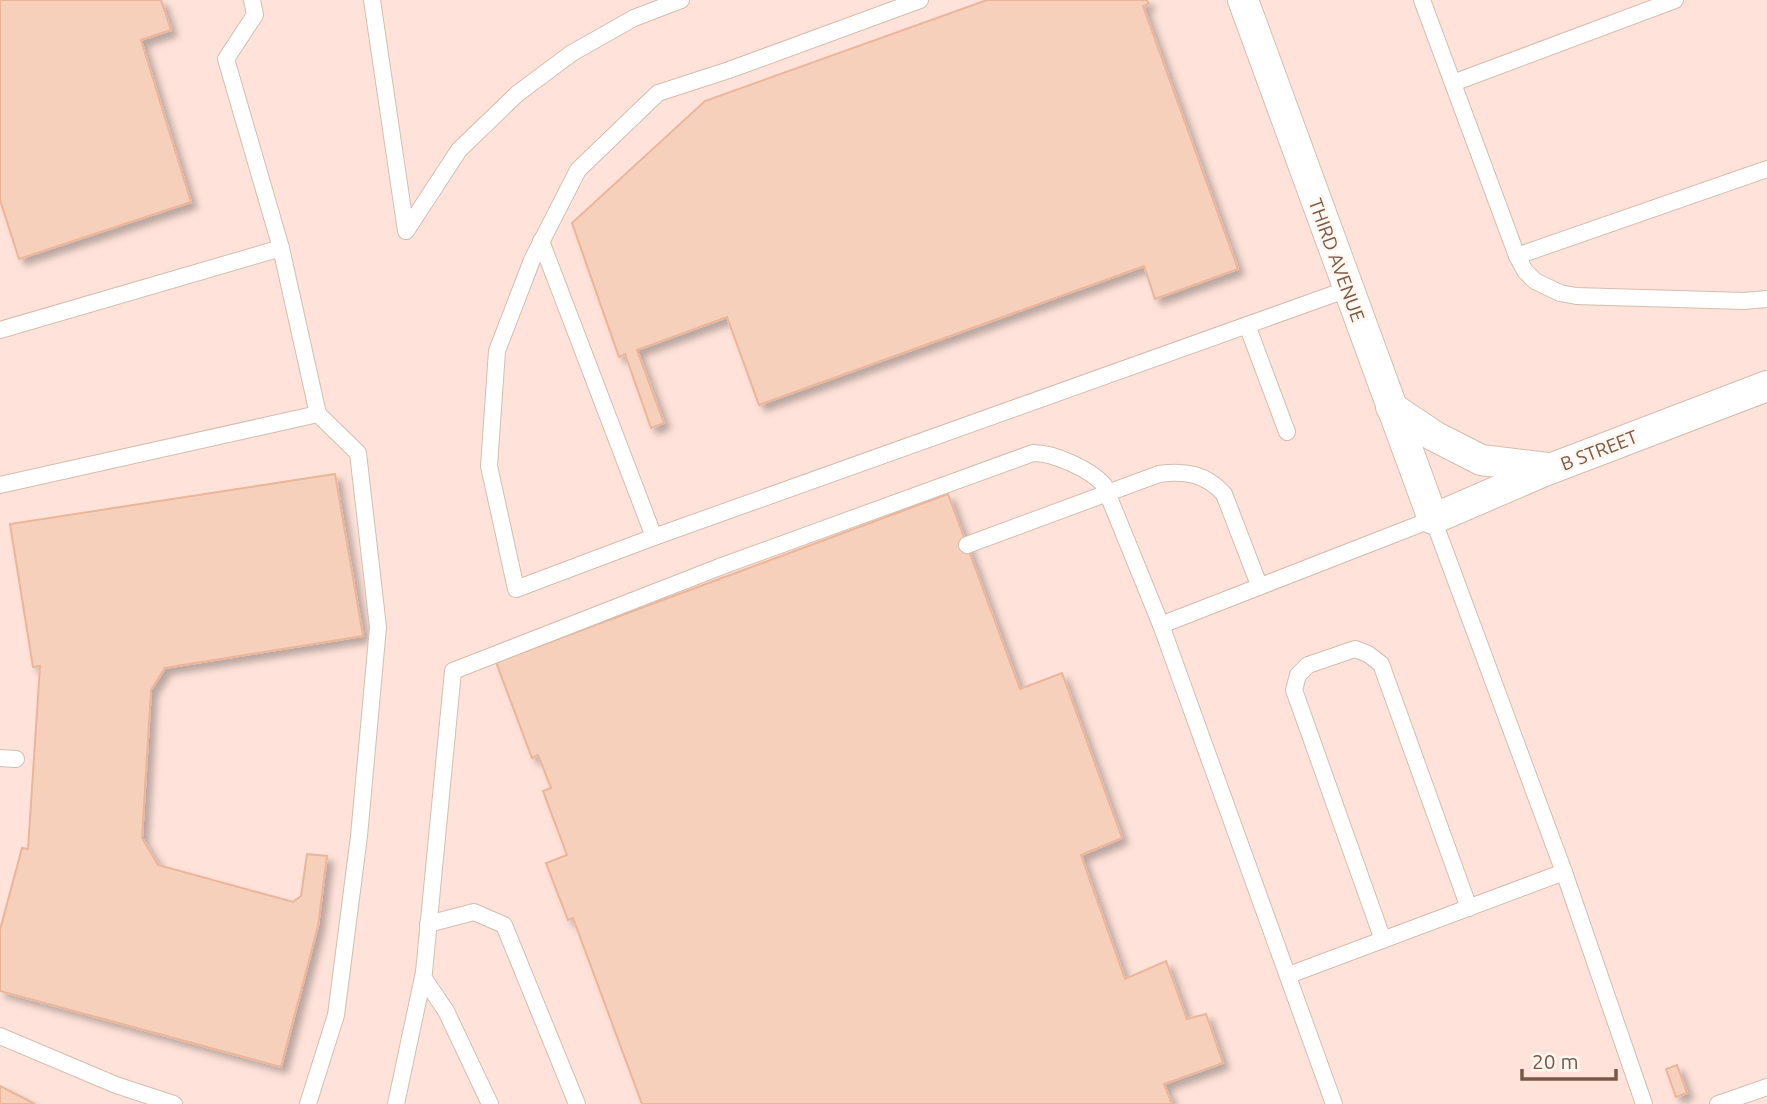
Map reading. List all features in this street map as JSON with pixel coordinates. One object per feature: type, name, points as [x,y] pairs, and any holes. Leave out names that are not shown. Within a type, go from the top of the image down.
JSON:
[{"type":"street","name":"THIRD AVENUE","points":[[1243,0],[1433,519]]},
{"type":"street","name":"B STREET","points":[[1433,519],[1552,468],[1767,386]]},
{"type":"street","points":[[1391,407],[1434,436],[1481,460],[1552,468]]},
{"type":"lane","points":[[252,0],[255,15],[226,59],[281,248],[318,414],[358,453],[379,627],[359,836],[337,1015],[308,1104]]},
{"type":"lane","points":[[372,0],[406,231],[459,150],[517,94],[572,53],[634,18],[681,0]]},
{"type":"lane","points":[[920,0],[658,93],[578,170],[541,241],[497,351],[489,466],[516,589],[654,537],[1348,289]]},
{"type":"lane","points":[[1422,0],[1517,256],[1524,271],[1535,281],[1547,289],[1576,296],[1767,299]]},
{"type":"lane","points":[[1453,83],[1675,0]]},
{"type":"lane","points":[[1517,256],[1767,169]]},
{"type":"lane","points":[[541,241],[654,537]]},
{"type":"lane","points":[[0,330],[281,248]]},
{"type":"lane","points":[[1247,325],[1287,432]]},
{"type":"lane","points":[[0,485],[318,414]]},
{"type":"lane","points":[[396,1104],[423,977],[453,671],[722,566],[1024,454],[1041,453],[1098,479],[1108,491],[1161,625],[1334,1104]]},
{"type":"lane","points":[[967,545],[1159,474],[1174,471],[1190,473],[1209,481],[1224,495],[1259,585]]},
{"type":"lane","points":[[1161,625],[1433,519],[1564,872],[1644,1104]]},
{"type":"lane","points":[[1383,940],[1294,690],[1298,675],[1308,665],[1354,649],[1368,654],[1381,664],[1469,908]]},
{"type":"lane","points":[[1289,975],[1564,872]]},
{"type":"lane","points":[[428,924],[474,912],[503,925],[577,1104]]},
{"type":"lane","points":[[423,977],[446,1011],[490,1104]]},
{"type":"lane","points":[[0,1036],[116,1086],[174,1104]]},
{"type":"lane","points":[[1718,1104],[1767,1087]]},
{"type":"shaded area","points":[[0,0],[1767,0],[1767,1104],[0,1104]]},
{"type":"building","points":[[0,0],[161,0],[171,30],[141,40],[191,202],[19,259],[0,200]]},
{"type":"building","points":[[987,0],[1147,0],[1149,4],[1143,6],[1238,269],[1155,299],[1144,266],[759,405],[727,317],[637,350],[664,423],[651,428],[625,354],[619,357],[572,223],[705,101]]},
{"type":"building","points":[[335,474],[363,636],[165,668],[151,690],[142,838],[158,865],[293,902],[301,896],[307,854],[327,856],[318,926],[281,1067],[0,991],[0,930],[22,848],[28,849],[40,666],[33,667],[10,524]]},
{"type":"building","points":[[948,494],[1020,689],[1062,673],[1122,838],[1081,855],[1125,979],[1166,961],[1187,1019],[1206,1014],[1223,1063],[1164,1084],[1172,1104],[642,1104],[573,918],[568,920],[546,863],[567,855],[543,791],[551,788],[538,755],[532,758],[496,662]]},
{"type":"building","points":[[1677,1065],[1687,1093],[1676,1097],[1666,1069]]},
{"type":"building","points":[[0,1086],[35,1104],[0,1104]]}]
